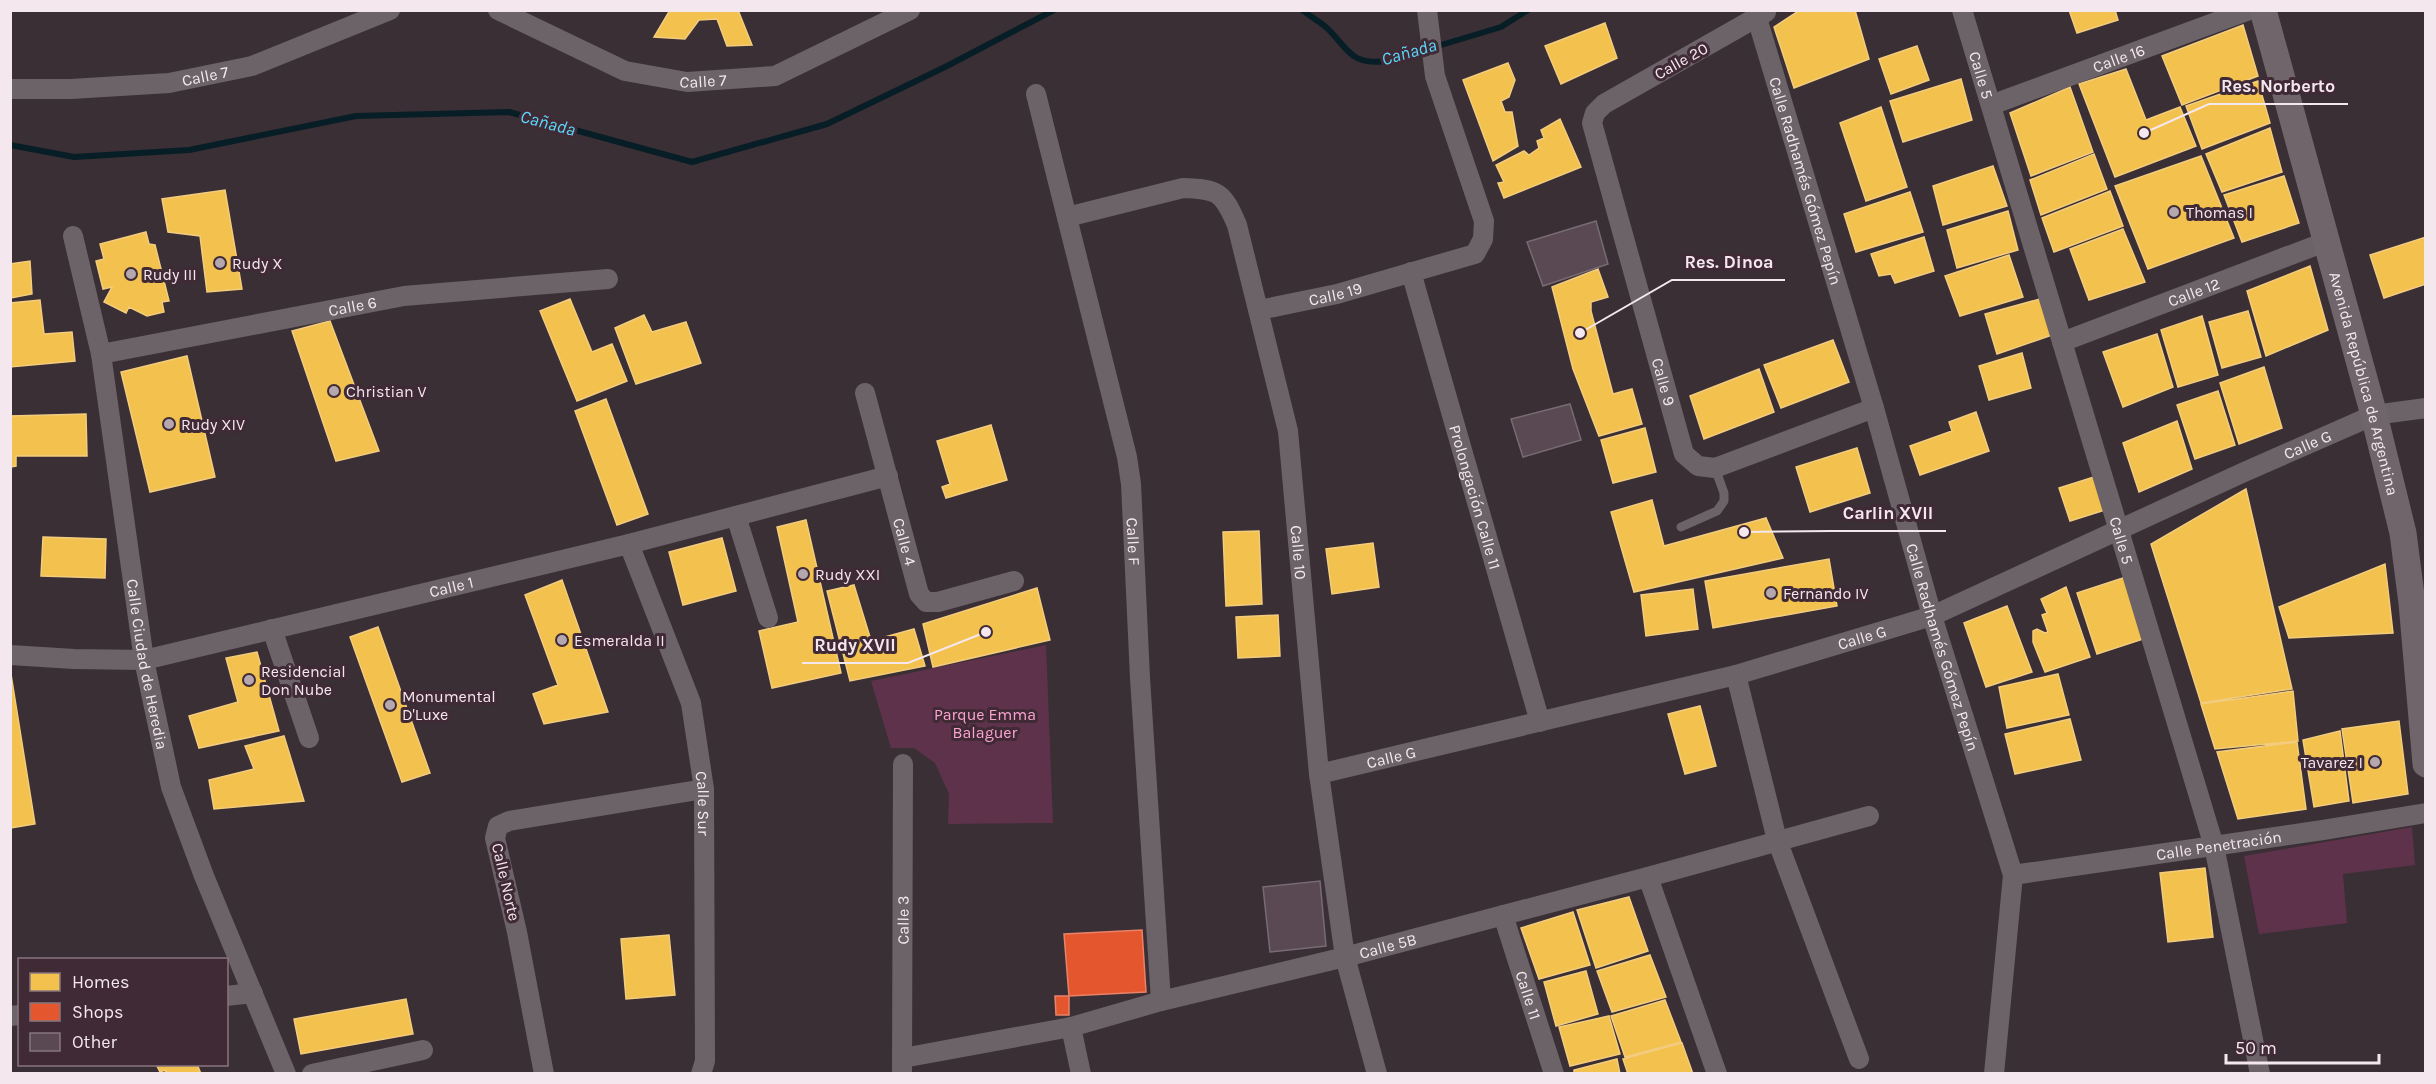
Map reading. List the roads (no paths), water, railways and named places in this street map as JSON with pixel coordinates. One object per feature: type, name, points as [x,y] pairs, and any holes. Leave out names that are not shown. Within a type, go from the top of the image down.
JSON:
[{"type":"main road","name":"Avenida República de Argentina","points":[[2263,10],[2374,415],[2403,533],[2412,603],[2426,764]]},
{"type":"street","name":"Calle 7","points":[[10,89],[71,89],[169,83],[200,77],[252,66],[390,10]]},
{"type":"street","name":"Calle 7","points":[[498,10],[625,71],[687,82],[775,76],[910,10]]},
{"type":"street","name":"Calle 5","points":[[1962,10],[2214,846],[2260,1074]]},
{"type":"street","name":"Calle 16","points":[[1991,105],[2249,10]]},
{"type":"street","name":"Calle 19","points":[[1259,310],[1338,294],[1475,254],[1482,239],[1484,221],[1435,76],[1426,14]]},
{"type":"street","name":"Calle 20","points":[[1595,113],[1604,104],[1763,14]]},
{"type":"street","name":"Calle Radhamés Gómez Pepín","points":[[1763,14],[1932,616],[2013,875],[1994,1074]]},
{"type":"street","name":"Calle F","points":[[1035,94],[1127,457],[1131,484],[1140,678],[1161,1001]]},
{"type":"street","name":"Calle 9","points":[[1595,113],[1592,123],[1684,454],[1698,466],[1715,468]]},
{"type":"street","name":"Calle 10","points":[[1067,217],[1183,188],[1217,192],[1229,207],[1237,225],[1288,431],[1318,774],[1345,957],[1377,1074]]},
{"type":"street","name":"Calle Ciudad de Heredia","points":[[73,236],[101,354],[144,660],[171,787],[204,876],[286,1074]]},
{"type":"street","name":"Calle 12","points":[[2062,342],[2325,242]]},
{"type":"street","name":"Prolongación Calle 11","points":[[1411,272],[1540,722]]},
{"type":"street","name":"Calle 6","points":[[101,354],[404,296],[608,279]]},
{"type":"street","name":"Calle 4","points":[[865,393],[919,594],[926,602],[938,602],[1014,581]]},
{"type":"street","points":[[1715,468],[1874,408]]},
{"type":"street","name":"Calle G","points":[[1318,774],[1736,675],[1932,616],[2242,473],[2374,415],[2426,408]]},
{"type":"street","name":"Calle 1","points":[[10,655],[144,660],[629,544],[888,476]]},
{"type":"street","points":[[736,516],[768,618]]},
{"type":"street","name":"Calle Sur","points":[[629,544],[691,703],[704,789],[705,1061],[701,1074]]},
{"type":"street","points":[[272,629],[309,738]]},
{"type":"street","points":[[1736,675],[1777,840],[1859,1059]]},
{"type":"street","name":"Calle 3","points":[[902,1066],[903,764]]},
{"type":"street","name":"Calle Norte","points":[[544,1074],[517,932],[495,838],[498,826],[509,821],[704,789]]},
{"type":"street","name":"Calle Penetración","points":[[2013,875],[2426,813]]},
{"type":"street","name":"Calle 5B","points":[[902,1066],[1071,1027],[1161,1001],[1345,957],[1869,816]]},
{"type":"street","points":[[1648,877],[1717,1074]]},
{"type":"street","name":"Calle 11","points":[[1503,915],[1554,1074]]},
{"type":"street","points":[[228,996],[253,993]]},
{"type":"street","points":[[1071,1027],[1081,1074]]},
{"type":"street","points":[[312,1074],[423,1050]]},
{"type":"lane","points":[[1681,526],[1716,511],[1724,501],[1724,494],[1715,468]]},
{"type":"waterway","name":"Cañada","points":[[10,145],[74,157],[189,150],[356,116],[509,112],[692,162],[827,124],[945,67],[1054,10]]},
{"type":"waterway","name":"Cañada","points":[[1302,10],[1326,27],[1353,56],[1376,62],[1388,61],[1501,27],[1528,10]]},
{"type":"place","name":"Res. Norberto","points":[[2144,133]]},
{"type":"place","name":"Thomas I","points":[[2174,212]]},
{"type":"place","name":"Rudy X","points":[[220,263]]},
{"type":"place","name":"Rudy III","points":[[131,274]]},
{"type":"place","name":"Res. Dinoa","points":[[1580,333]]},
{"type":"place","name":"Christian V","points":[[334,391]]},
{"type":"place","name":"Rudy XIV","points":[[169,424]]},
{"type":"place","name":"Carlin XVII","points":[[1744,532]]},
{"type":"place","name":"Rudy XXI","points":[[803,574]]},
{"type":"place","name":"Fernando IV","points":[[1771,593]]},
{"type":"place","name":"Rudy XVII","points":[[986,632]]},
{"type":"place","name":"Esmeralda II","points":[[562,640]]},
{"type":"place","name":"Residencial Don Nube","points":[[249,680]]},
{"type":"place","name":"Monumental D'Luxe","points":[[390,705]]},
{"type":"place","name":"Tavarez I","points":[[2375,762]]},
{"type":"park label","name":"Parque Emma Balaguer","points":[[985,723]]}]
